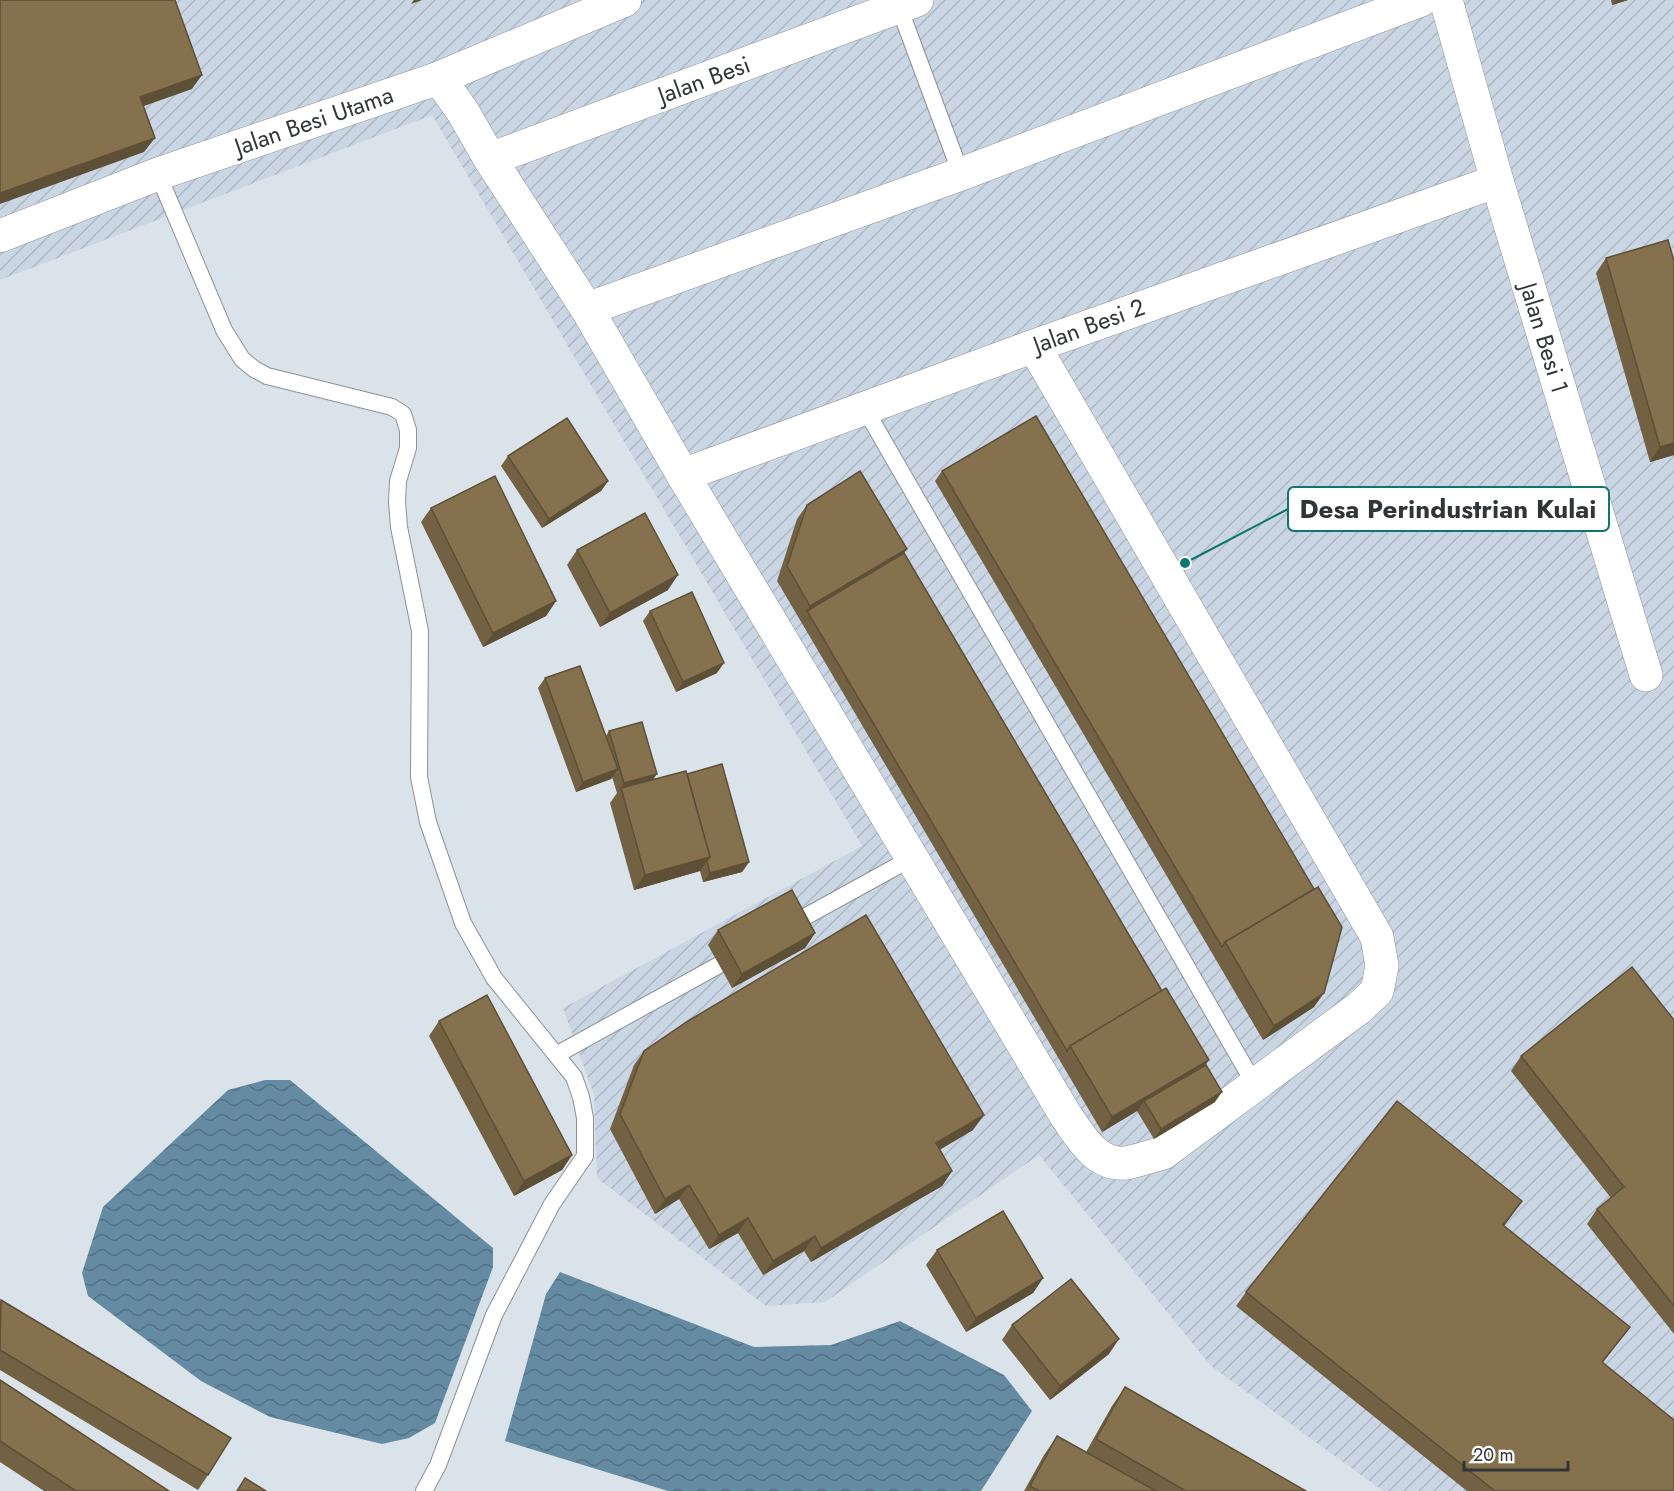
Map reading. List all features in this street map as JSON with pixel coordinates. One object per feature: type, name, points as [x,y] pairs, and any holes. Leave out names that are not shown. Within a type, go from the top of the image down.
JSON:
[{"type":"street","name":"Jalan Besi Utama","points":[[0,236],[158,174],[439,78],[625,0]]},
{"type":"street","points":[[586,309],[961,174],[1421,0]]},
{"type":"street","name":"Jalan Besi 1","points":[[1446,0],[1497,181],[1646,675]]},
{"type":"street","name":"Jalan Besi","points":[[490,159],[908,4]]},
{"type":"street","points":[[439,78],[463,112],[490,159],[586,309],[683,476],[1066,1116],[1084,1142],[1103,1160],[1125,1163],[1163,1153],[1359,1008],[1377,991],[1383,966],[1377,937],[1034,346]]},
{"type":"street","name":"Jalan Besi 2","points":[[683,476],[1034,346],[1497,181]]},
{"type":"lane","points":[[908,4],[961,174]]},
{"type":"lane","points":[[158,174],[224,330],[242,359],[267,376],[392,407],[403,414],[408,430],[408,448],[398,481],[397,502],[399,527],[420,631],[419,777],[422,801],[463,923],[494,978],[574,1077],[582,1097],[585,1118],[585,1156],[552,1204],[494,1315],[438,1465],[424,1491]]},
{"type":"lane","points":[[865,409],[1255,1085]]},
{"type":"lane","points":[[792,924],[912,858]]},
{"type":"lane","points":[[556,1055],[719,965]]},
{"type":"shaded area","points":[[0,0],[1674,0],[1674,1491],[1383,1491],[1211,1366],[1039,1155],[825,1302],[766,1306],[597,1178],[594,1095],[563,1008],[862,846],[432,115],[0,280]]},
{"type":"water","points":[[265,1080],[290,1080],[493,1248],[493,1267],[435,1423],[409,1438],[382,1444],[270,1417],[201,1381],[88,1296],[82,1273],[103,1207],[228,1090]]},
{"type":"water","points":[[560,1272],[754,1347],[831,1345],[900,1321],[1004,1375],[1032,1411],[981,1491],[668,1491],[505,1441],[546,1294]]},
{"type":"building","points":[[0,0],[175,0],[202,75],[140,97],[155,138],[0,193]]},
{"type":"building","points":[[1668,240],[1674,261],[1674,443],[1660,447],[1606,258]]},
{"type":"building","points":[[1036,416],[1314,889],[1225,942],[1222,947],[942,471]]},
{"type":"building","points":[[567,418],[608,481],[549,519],[508,456]]},
{"type":"building","points":[[860,471],[907,549],[810,606],[787,566],[807,505]]},
{"type":"building","points":[[495,476],[556,601],[493,633],[431,508]]},
{"type":"building","points":[[645,513],[678,575],[610,613],[577,550]]},
{"type":"building","points":[[904,553],[1162,991],[1070,1046],[1067,1051],[807,611]]},
{"type":"building","points":[[692,592],[724,663],[683,682],[650,611]]},
{"type":"building","points":[[580,666],[618,769],[583,782],[545,678]]},
{"type":"building","points":[[642,722],[657,774],[624,783],[609,731]]},
{"type":"building","points":[[722,764],[749,862],[710,873],[707,861],[710,857],[687,774]]},
{"type":"building","points":[[686,771],[710,857],[645,875],[621,788]]},
{"type":"building","points":[[1318,887],[1342,927],[1324,993],[1274,1026],[1225,942]]},
{"type":"building","points":[[792,890],[815,933],[742,974],[718,930]]},
{"type":"building","points":[[866,915],[984,1115],[936,1143],[952,1171],[821,1248],[815,1236],[773,1261],[748,1218],[719,1235],[689,1185],[665,1199],[620,1114],[644,1051],[688,1021]]},
{"type":"building","points":[[1632,967],[1674,1020],[1674,1306],[1597,1209],[1624,1187],[1521,1056]]},
{"type":"building","points":[[1166,988],[1209,1060],[1112,1117],[1070,1046]]},
{"type":"building","points":[[487,995],[572,1155],[524,1181],[439,1021]]},
{"type":"building","points":[[1206,1065],[1222,1092],[1161,1129],[1144,1101]]},
{"type":"building","points":[[1397,1101],[1522,1201],[1503,1225],[1630,1327],[1602,1362],[1674,1420],[1674,1491],[1495,1491],[1246,1292]]},
{"type":"building","points":[[1003,1211],[1043,1278],[976,1318],[937,1250]]},
{"type":"building","points":[[1071,1279],[1119,1339],[1060,1386],[1012,1325]]},
{"type":"building","points":[[1,1300],[231,1438],[208,1475],[0,1350]]},
{"type":"building","points":[[0,1380],[169,1491],[76,1491],[0,1441]]},
{"type":"building","points":[[1125,1387],[1306,1491],[1186,1491],[1096,1439]]},
{"type":"building","points":[[1057,1436],[1156,1491],[1039,1491],[1030,1486]]},
{"type":"building","points":[[245,1478],[266,1491],[237,1491]]},
{"type":"place","name":"Desa Perindustrian Kulai","points":[[1185,563]]}]
